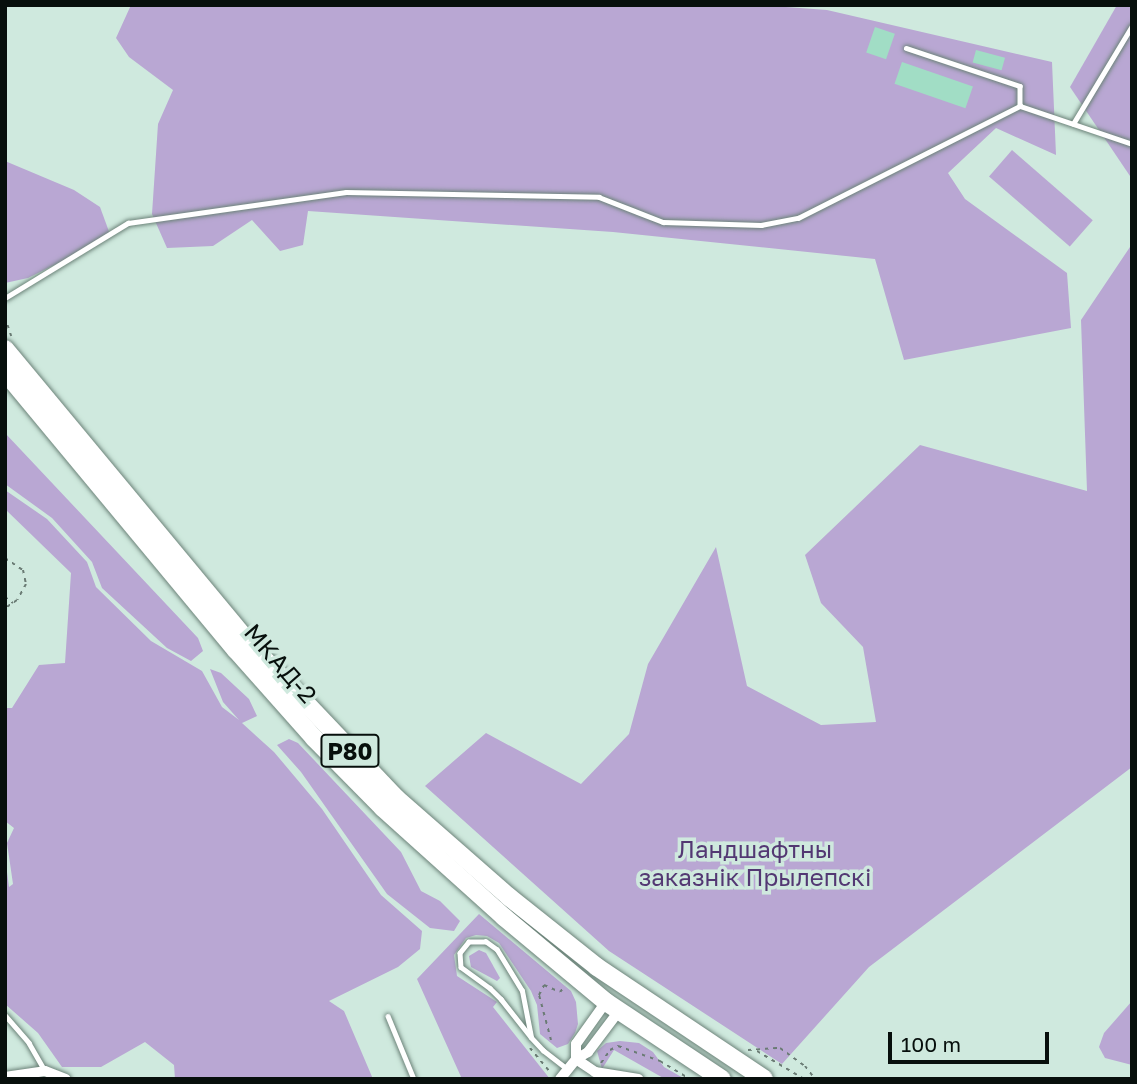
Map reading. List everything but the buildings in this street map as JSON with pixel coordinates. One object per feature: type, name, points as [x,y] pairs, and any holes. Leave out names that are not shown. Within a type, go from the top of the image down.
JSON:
[{"type":"highway","name":"Р80","points":[[9,346],[248,642],[326,727],[436,834],[607,975],[764,1079]]},
{"type":"highway","name":"МКАД-2","points":[[5,372],[236,650],[314,738],[426,847],[615,1004],[722,1079]]},
{"type":"highway","points":[[607,975],[615,1004],[648,1003]]},
{"type":"street","points":[[576,1059],[576,1044],[615,1004]]},
{"type":"street","points":[[557,1078],[576,1059],[589,1052],[615,1004]]},
{"type":"street","points":[[576,1059],[595,1072],[638,1079]]},
{"type":"street","points":[[5,1077],[45,1071],[66,1079]]},
{"type":"lane","points":[[1073,124],[1132,26]]},
{"type":"lane","points":[[906,48],[1020,86],[1020,106]]},
{"type":"lane","points":[[5,298],[128,223],[346,192],[599,197],[663,222],[780,224],[855,190],[1020,106],[1132,144]]},
{"type":"lane","points":[[531,1038],[522,991],[497,950],[486,942],[469,942],[460,953],[461,967],[500,999],[531,1038],[567,1070]]},
{"type":"lane","points":[[5,1016],[29,1043],[45,1071]]},
{"type":"lane","points":[[388,1016],[414,1079]]},
{"type":"path","points":[[5,317],[10,323],[9,346]]},
{"type":"path","points":[[5,558],[18,564],[26,576],[23,592],[14,603],[5,608]]},
{"type":"path","points":[[5,597],[14,603]]},
{"type":"path","points":[[551,1040],[539,995],[544,985],[560,992],[565,986]]},
{"type":"path","points":[[595,1072],[610,1050],[618,1046],[660,1060],[690,1079]]},
{"type":"path","points":[[746,1050],[780,1048],[805,1066],[815,1079]]},
{"type":"path","points":[[754,1049],[804,1079]]},
{"type":"path","points":[[537,1057],[557,1078]]},
{"type":"green space","points":[[131,5],[760,5],[827,10],[1052,62],[1056,155],[996,128],[948,173],[965,199],[1067,273],[1071,328],[904,360],[875,259],[613,232],[308,211],[303,245],[280,251],[252,220],[213,246],[167,248],[152,214],[158,124],[173,90],[129,57],[116,38]]},
{"type":"green space","points":[[1117,5],[1132,5],[1132,179],[1070,87]]},
{"type":"green space","points":[[1012,150],[1093,220],[1070,247],[989,176]]},
{"type":"green space","points":[[5,161],[74,190],[100,207],[111,237],[28,278],[5,283]]},
{"type":"green space","name":"Ландшафтны заказнік Прылепскі","points":[[1132,244],[1132,767],[869,967],[782,1064],[609,951],[425,786],[486,733],[581,784],[629,734],[648,664],[716,547],[747,686],[821,725],[876,722],[863,647],[821,603],[805,555],[920,445],[1087,491],[1081,320]]},
{"type":"green space","points":[[5,433],[198,638],[203,651],[191,661],[167,648],[102,588],[92,562],[52,518],[5,484]]},
{"type":"green space","points":[[5,490],[47,519],[87,562],[96,587],[151,641],[202,671],[222,707],[239,720],[223,702],[210,669],[221,673],[249,699],[257,716],[242,723],[274,752],[322,809],[381,895],[422,931],[420,949],[398,967],[329,1001],[344,1011],[373,1079],[175,1079],[174,1065],[145,1042],[101,1067],[62,1067],[38,1033],[5,1004],[5,857],[9,887],[13,884],[7,843],[14,828],[5,821],[5,708],[12,708],[39,665],[65,663],[71,573],[5,509]]},
{"type":"green space","points":[[289,739],[298,743],[401,852],[421,891],[440,901],[460,921],[454,931],[430,928],[387,894],[301,772],[277,745]]},
{"type":"green space","points":[[479,914],[571,991],[576,1002],[578,1024],[575,1033],[568,1044],[557,1048],[540,1034],[537,1005],[531,991],[499,943],[487,936],[476,935],[466,938],[454,955],[457,976],[497,1002],[493,1007],[550,1079],[462,1079],[417,979]]},
{"type":"green space","points":[[479,950],[486,953],[500,978],[497,981],[471,967],[469,956]]},
{"type":"green space","points":[[1132,1001],[1132,1065],[1105,1058],[1099,1047],[1104,1033]]},
{"type":"green space","points":[[606,1043],[639,1043],[653,1052],[664,1067],[685,1079],[665,1079],[614,1050],[602,1069],[597,1051]]}]
